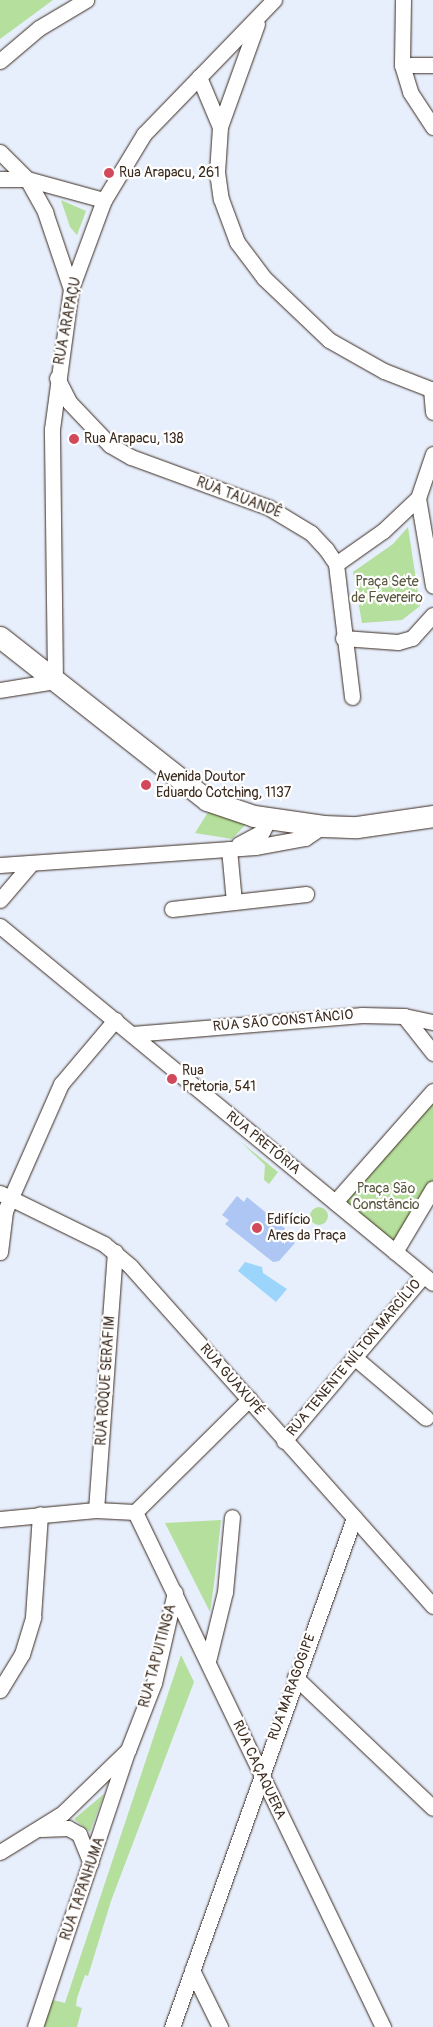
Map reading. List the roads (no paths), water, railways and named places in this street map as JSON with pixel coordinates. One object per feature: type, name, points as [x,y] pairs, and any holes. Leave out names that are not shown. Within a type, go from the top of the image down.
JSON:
[{"type":"main road","points":[[0,637],[207,800],[270,819],[323,826],[357,827],[433,816]]},
{"type":"street","points":[[0,61],[38,28],[86,0]]},
{"type":"street","name":"RUA ARAPAÇU","points":[[55,681],[52,429],[57,378],[71,289],[104,200],[144,134],[274,0]]},
{"type":"street","points":[[405,4],[402,64],[430,124]]},
{"type":"street","points":[[263,12],[238,69],[220,127],[217,172],[221,199],[250,260],[329,340],[384,371],[432,390],[433,412]]},
{"type":"street","points":[[402,64],[433,65]]},
{"type":"street","points":[[199,77],[220,127]]},
{"type":"street","points":[[430,124],[433,105]]},
{"type":"street","points":[[0,152],[28,179],[58,239],[71,289]]},
{"type":"street","points":[[0,179],[28,179],[104,200]]},
{"type":"street","name":"RUA TAUANDÊ","points":[[57,378],[70,403],[110,444],[130,457],[289,517],[310,533],[336,564]]},
{"type":"street","points":[[433,454],[418,498],[433,586]]},
{"type":"street","points":[[352,697],[343,638],[336,564],[418,498]]},
{"type":"street","points":[[343,638],[398,642],[412,638],[433,615]]},
{"type":"street","points":[[0,690],[55,681]]},
{"type":"street","points":[[229,849],[262,832],[270,819]]},
{"type":"street","points":[[0,865],[29,866],[229,849],[305,838],[323,826]]},
{"type":"street","points":[[229,849],[234,902]]},
{"type":"street","points":[[0,900],[29,866]]},
{"type":"street","points":[[172,909],[306,894]]},
{"type":"street","name":"RUA PRETÓRIA","points":[[0,926],[428,1279]]},
{"type":"street","name":"RUA SÃO CONSTÂNCIO","points":[[132,1034],[362,1015],[404,1016],[433,1022]]},
{"type":"street","points":[[404,1016],[433,1053]]},
{"type":"street","points":[[0,1252],[6,1196],[61,1084],[115,1020]]},
{"type":"street","points":[[335,1202],[433,1090]]},
{"type":"street","points":[[395,1252],[433,1188]]},
{"type":"street","name":"RUA GUAXUPÉ","points":[[6,1196],[116,1252],[433,1606]]},
{"type":"street","name":"RUA ROQUE SERAFIM","points":[[96,1510],[116,1252]]},
{"type":"street","name":"RUA TENENTE NÍLTON MARCÍLIO","points":[[284,1441],[354,1357],[428,1279]]},
{"type":"street","points":[[354,1357],[426,1418]]},
{"type":"street","points":[[0,1519],[96,1510],[135,1512],[249,1400]]},
{"type":"street","name":"RUA CAÇAQUERA","points":[[135,1512],[383,2027]]},
{"type":"street","points":[[0,1690],[22,1654],[33,1617],[40,1514]]},
{"type":"street","points":[[208,1662],[225,1592],[232,1517]]},
{"type":"street","name":"RUA MARAGOGIPE","points":[[172,2027],[260,1774],[354,1518]]},
{"type":"street","name":"RUA TAPUITINGA","points":[[0,1852],[41,1829],[128,1750],[154,1683],[175,1592]]},
{"type":"street","points":[[295,1677],[433,1808]]},
{"type":"street","name":"RUA TAPANHUMA","points":[[35,2027],[128,1750]]},
{"type":"street","name":"RUA TAPUITINGA","points":[[41,1829],[68,1828],[79,1834],[91,1863]]},
{"type":"street","points":[[192,1970],[220,2027]]},
{"type":"water","points":[[245,1262],[262,1267],[263,1273],[287,1289],[276,1302],[238,1271]]},
{"type":"place","name":"Rua Arapacu, 261","points":[[109,173]]},
{"type":"place","name":"Rua Arapacu, 138","points":[[74,439]]},
{"type":"place","name":"Avenida Doutor Eduardo Cotching, 1137","points":[[146,785]]},
{"type":"place","name":"Rua Pretoria, 541","points":[[172,1079]]},
{"type":"place","name":"Edifício Ares da Praça","points":[[257,1228]]},
{"type":"park label","name":"Praça Sete de Fevereiro","points":[[387,590]]},
{"type":"park label","name":"Praça São Constâncio","points":[[386,1198]]}]
